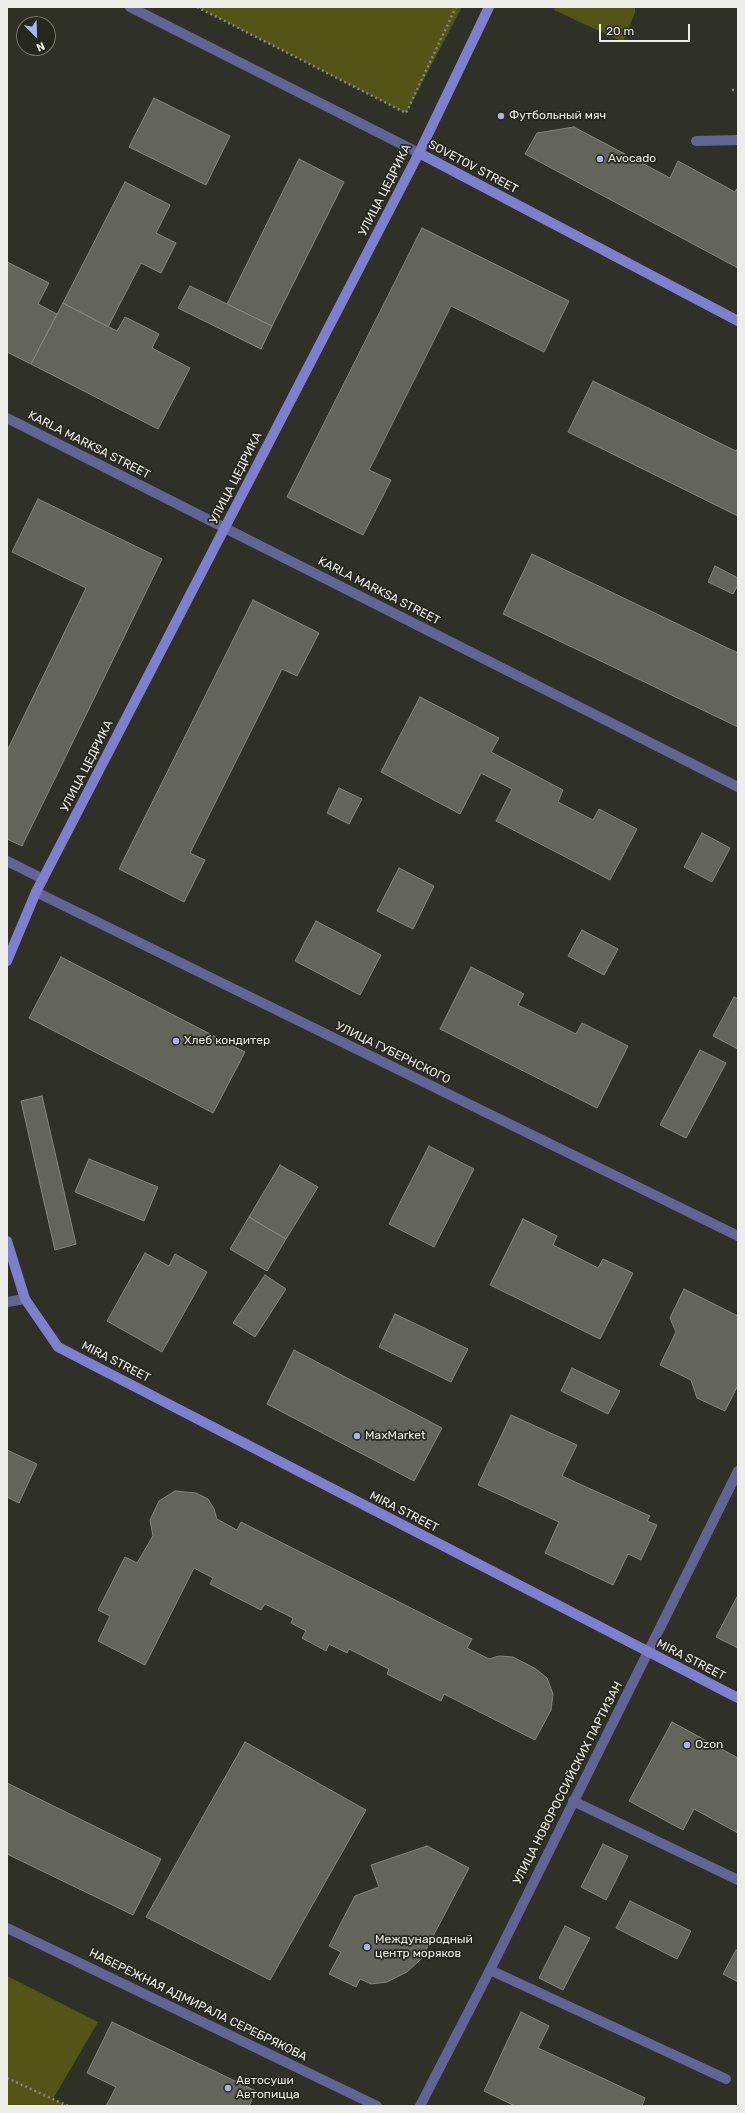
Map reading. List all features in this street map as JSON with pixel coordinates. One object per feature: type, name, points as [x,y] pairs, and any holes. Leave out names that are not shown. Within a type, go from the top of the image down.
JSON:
[{"type":"street","name":"SOVETOV STREET","points":[[130,7],[419,153],[738,321]]},
{"type":"street","name":"УЛИЦА ЦЕДРИКА","points":[[7,961],[36,892],[419,153],[489,7]]},
{"type":"street","points":[[696,141],[738,140]]},
{"type":"street","name":"KARLA MARKSA STREET","points":[[7,418],[738,787]]},
{"type":"street","points":[[7,861],[43,879]]},
{"type":"street","name":"УЛИЦА ГУБЕРНСКОГО","points":[[36,892],[738,1236]]},
{"type":"street","points":[[7,1241],[25,1299],[7,1302]]},
{"type":"street","name":"MIRA STREET","points":[[25,1299],[58,1347],[648,1653],[738,1698]]},
{"type":"street","name":"УЛИЦА НОВОРОССИЙСКИХ ПАРТИЗАН","points":[[420,2106],[490,1970],[738,1471]]},
{"type":"street","points":[[573,1801],[738,1880]]},
{"type":"street","name":"НАБЕРЕЖНАЯ АДМИРАЛА СЕРЕБРЯКОВА","points":[[7,1928],[377,2106]]},
{"type":"street","points":[[490,1970],[726,2079]]},
{"type":"path","points":[[197,7],[406,113],[456,7]]},
{"type":"path","points":[[732,90],[738,90]]},
{"type":"path","points":[[7,2078],[68,2106]]},
{"type":"shaded area","points":[[197,7],[462,7],[406,113]]},
{"type":"shaded area","points":[[555,7],[635,7],[635,13],[623,42],[554,10]]},
{"type":"shaded area","points":[[7,1976],[98,2022],[53,2099],[68,2106],[7,2106]]},
{"type":"building","points":[[154,98],[230,136],[206,185],[129,147]]},
{"type":"building","points":[[574,127],[670,178],[678,161],[735,192],[738,187],[738,268],[525,154],[537,133]]},
{"type":"building","points":[[299,159],[344,182],[272,326],[227,304]]},
{"type":"building","points":[[125,182],[170,205],[156,233],[176,243],[161,273],[141,263],[108,327],[63,303]]},
{"type":"building","points":[[422,228],[569,301],[544,352],[451,306],[369,470],[391,480],[363,535],[287,497]]},
{"type":"building","points":[[7,262],[49,283],[38,304],[57,314],[31,364],[7,352]]},
{"type":"building","points":[[190,286],[272,326],[261,349],[178,308]]},
{"type":"building","points":[[63,303],[117,331],[125,317],[159,334],[152,348],[190,368],[158,429],[31,364]]},
{"type":"building","points":[[593,381],[736,451],[738,448],[738,516],[568,432]]},
{"type":"building","points":[[38,499],[162,559],[22,846],[7,839],[7,751],[86,588],[12,552]]},
{"type":"building","points":[[532,554],[738,653],[738,727],[503,614]]},
{"type":"building","points":[[715,566],[738,578],[738,585],[733,594],[708,582]]},
{"type":"building","points":[[253,600],[319,633],[297,676],[282,669],[190,853],[205,860],[184,902],[119,869]]},
{"type":"building","points":[[420,697],[499,738],[491,752],[563,790],[558,802],[593,820],[599,809],[637,829],[610,880],[496,821],[512,789],[481,773],[460,814],[381,772]]},
{"type":"building","points":[[339,788],[362,799],[349,824],[327,813]]},
{"type":"building","points":[[702,833],[730,848],[712,882],[684,867]]},
{"type":"building","points":[[399,868],[434,886],[413,929],[377,911]]},
{"type":"building","points":[[316,921],[381,955],[360,995],[295,961]]},
{"type":"building","points":[[582,930],[618,949],[604,975],[568,956]]},
{"type":"building","points":[[61,957],[245,1052],[213,1113],[29,1018]]},
{"type":"building","points":[[471,967],[524,994],[518,1005],[576,1034],[582,1023],[628,1046],[597,1108],[440,1029]]},
{"type":"building","points":[[734,997],[738,999],[738,1049],[713,1036]]},
{"type":"building","points":[[700,1050],[726,1063],[686,1138],[660,1125]]},
{"type":"building","points":[[42,1096],[76,1244],[55,1250],[21,1101]]},
{"type":"building","points":[[429,1146],[474,1169],[434,1247],[389,1224]]},
{"type":"building","points":[[89,1159],[158,1187],[144,1221],[75,1192]]},
{"type":"building","points":[[280,1165],[318,1187],[286,1239],[249,1217]]},
{"type":"building","points":[[249,1217],[286,1239],[267,1271],[230,1249]]},
{"type":"building","points":[[523,1219],[557,1236],[553,1245],[598,1268],[603,1259],[633,1273],[600,1339],[490,1285]]},
{"type":"building","points":[[145,1253],[169,1266],[175,1254],[207,1272],[162,1352],[107,1321]]},
{"type":"building","points":[[265,1275],[286,1289],[255,1337],[233,1323]]},
{"type":"building","points":[[684,1289],[738,1316],[738,1385],[725,1411],[697,1398],[691,1380],[660,1365],[676,1332],[670,1318]]},
{"type":"building","points":[[395,1314],[468,1349],[451,1382],[379,1347]]},
{"type":"building","points":[[294,1350],[442,1428],[414,1481],[267,1404]]},
{"type":"building","points":[[572,1368],[620,1391],[608,1414],[561,1391]]},
{"type":"building","points":[[511,1415],[577,1445],[562,1476],[650,1516],[647,1521],[657,1525],[641,1560],[628,1554],[613,1585],[545,1553],[559,1522],[478,1485]]},
{"type":"building","points":[[7,1450],[37,1464],[19,1503],[7,1497]]},
{"type":"building","points":[[175,1491],[196,1493],[208,1499],[214,1509],[217,1519],[237,1530],[241,1522],[472,1639],[467,1648],[489,1659],[499,1656],[513,1657],[536,1669],[547,1678],[553,1694],[551,1710],[535,1740],[444,1694],[441,1701],[387,1674],[389,1669],[349,1649],[347,1653],[329,1644],[326,1651],[302,1638],[306,1631],[291,1623],[293,1618],[265,1604],[261,1610],[210,1584],[213,1578],[194,1568],[145,1665],[98,1641],[110,1616],[98,1610],[125,1557],[137,1563],[153,1536],[150,1520],[159,1501]]},
{"type":"building","points":[[738,1595],[738,1648],[716,1637]]},
{"type":"building","points":[[672,1722],[738,1758],[738,1833],[694,1809],[683,1830],[629,1801]]},
{"type":"building","points":[[245,1742],[366,1810],[270,1980],[146,1917]]},
{"type":"building","points":[[7,1783],[161,1859],[133,1915],[7,1854]]},
{"type":"building","points":[[603,1844],[628,1856],[606,1900],[581,1887]]},
{"type":"building","points":[[427,1846],[469,1868],[421,1959],[407,1972],[387,1982],[371,1984],[360,1979],[356,1987],[329,1974],[341,1952],[329,1946],[355,1896],[379,1887],[371,1865]]},
{"type":"building","points":[[630,1901],[691,1931],[677,1959],[616,1928]]},
{"type":"building","points":[[565,1926],[590,1938],[563,1990],[539,1978]]},
{"type":"building","points":[[736,1950],[738,1951],[738,1982],[723,1974]]},
{"type":"building","points":[[521,2012],[549,2026],[538,2048],[645,2098],[642,2106],[515,2106],[484,2091]]},
{"type":"building","points":[[112,2022],[256,2091],[249,2106],[106,2106],[116,2087],[87,2073]]},
{"type":"place","name":"Футбольный мяч","points":[[501,116]]},
{"type":"place","name":"Avocado","points":[[600,159]]},
{"type":"place","name":"Хлеб кондитер","points":[[176,1041]]},
{"type":"place","name":"MaxMarket","points":[[357,1436]]},
{"type":"place","name":"Ozon","points":[[687,1745]]},
{"type":"place","name":"Международный центр моряков","points":[[367,1947]]},
{"type":"place","name":"Автосуши Автопицца","points":[[228,2088]]}]
